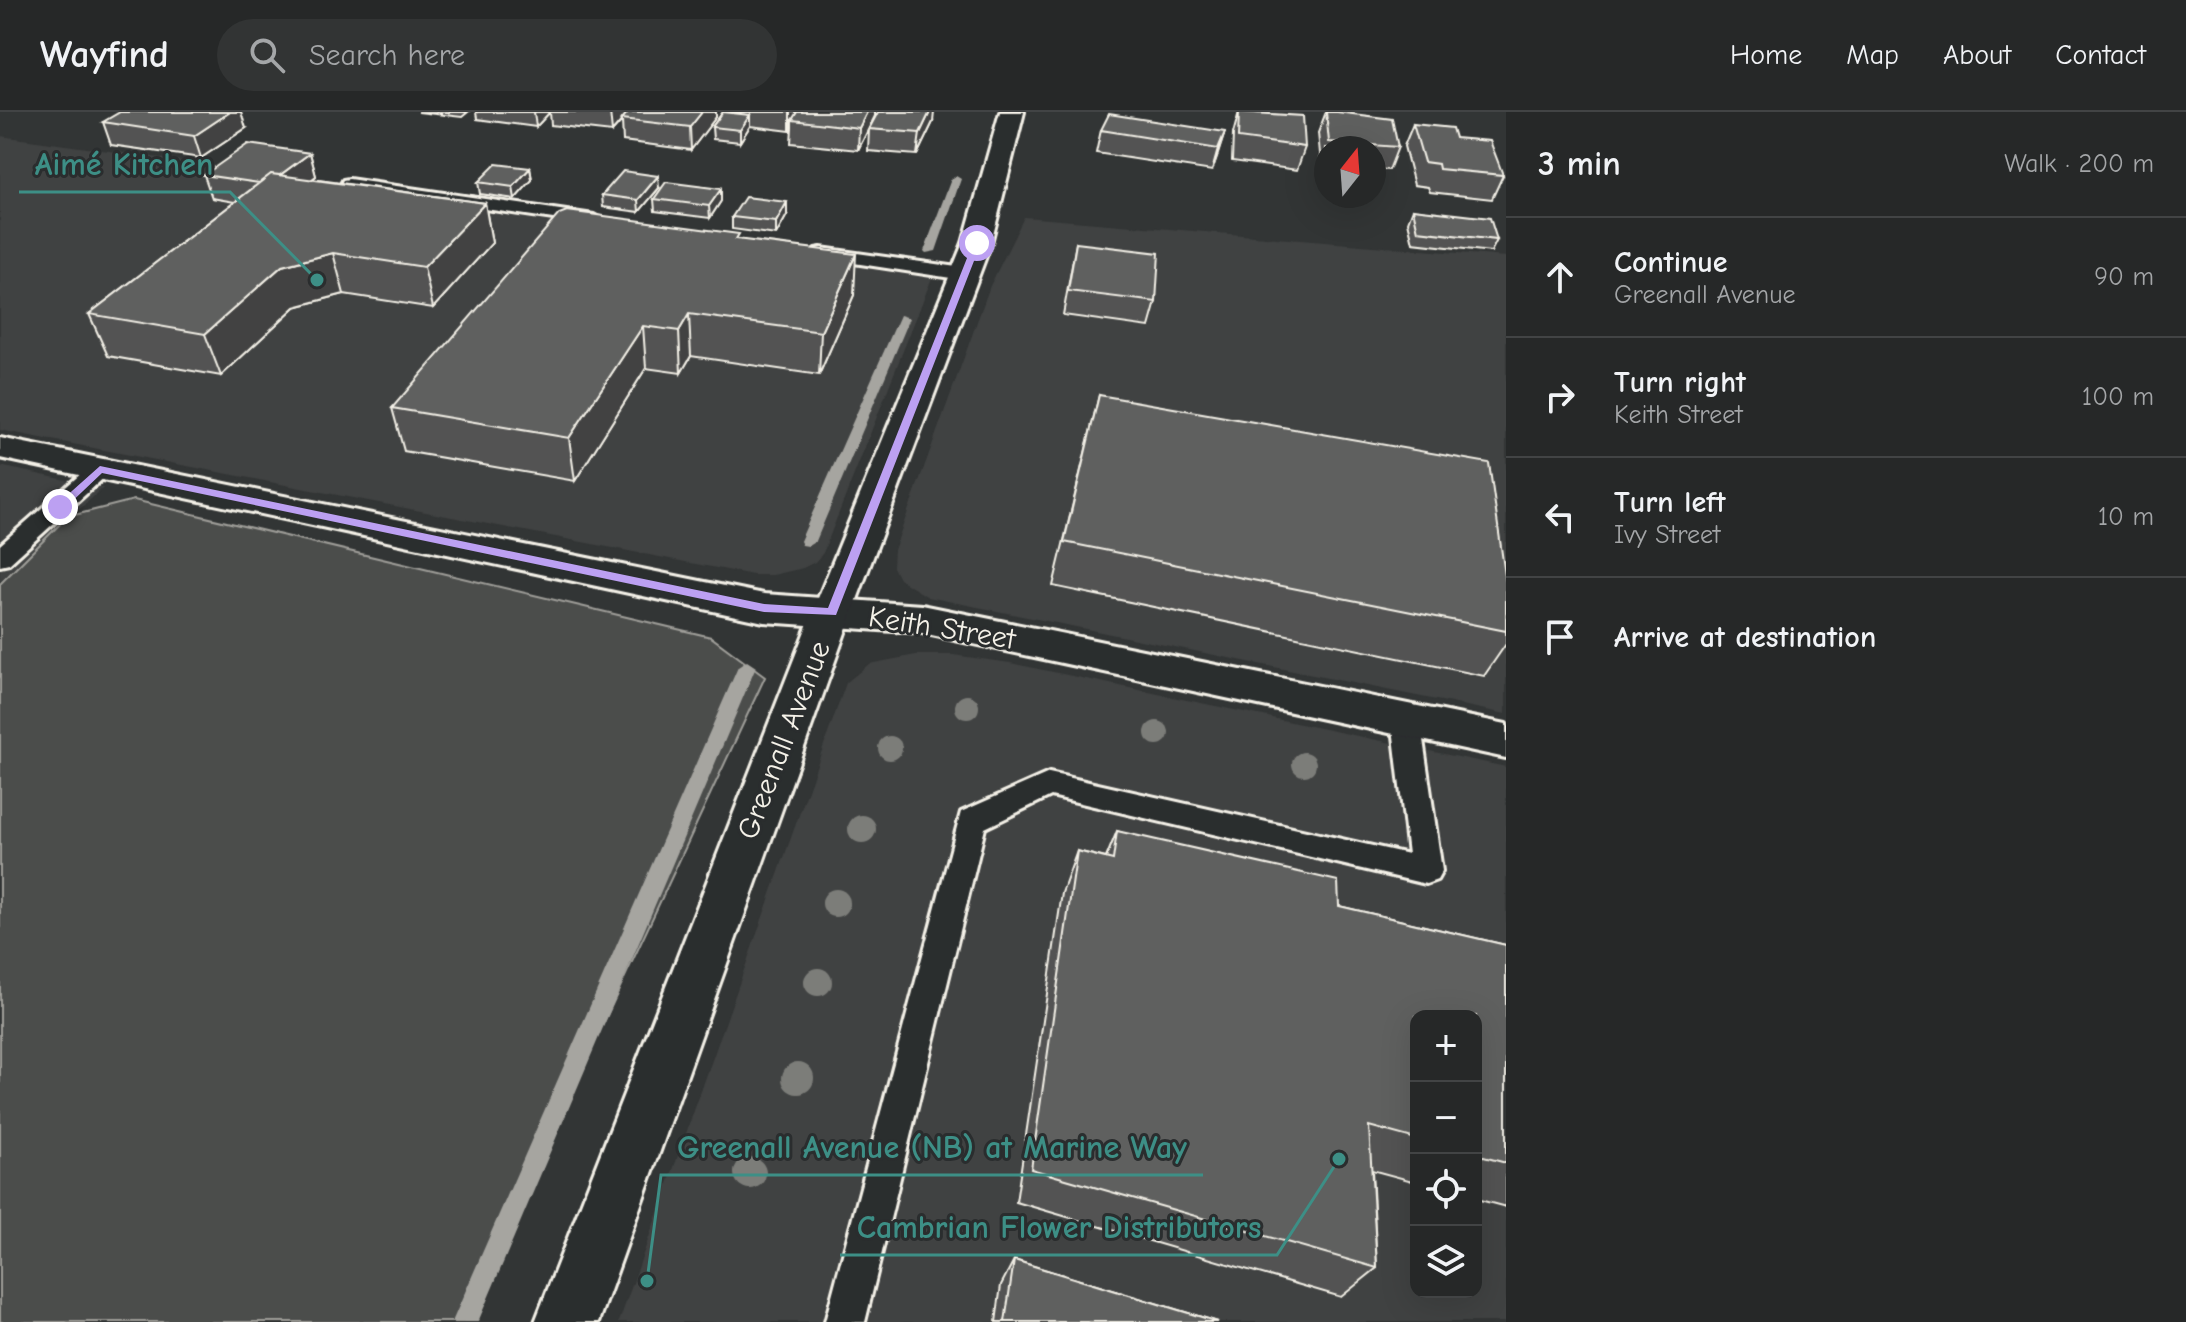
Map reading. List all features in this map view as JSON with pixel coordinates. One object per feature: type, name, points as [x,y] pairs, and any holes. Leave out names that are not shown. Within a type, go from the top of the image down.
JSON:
[{"type":"street","name":"Greenall Avenue","points":[[567,1322],[832,613],[977,243],[1012,112]]},
{"type":"street","name":"Keith Street","points":[[0,448],[764,608],[922,619],[1506,741]]},
{"type":"lane","points":[[349,184],[611,222]]},
{"type":"lane","points":[[796,249],[964,274]]},
{"type":"lane","points":[[0,558],[100,469]]},
{"type":"lane","points":[[845,1322],[972,821],[1049,784],[1426,871],[1406,719]]},
{"type":"shaded area","points":[[0,136],[935,270],[823,553],[803,568],[773,575],[753,575],[0,430]]},
{"type":"shaded area","points":[[1024,217],[1506,257],[1506,714],[928,597],[899,579],[893,567],[894,550],[990,286]]},
{"type":"shaded area","points":[[0,466],[103,488],[0,581]]},
{"type":"shaded area","points":[[134,500],[711,637],[765,677],[464,1322],[0,1322],[0,584],[67,517]]},
{"type":"shaded area","points":[[916,655],[953,655],[1010,663],[1506,767],[1506,1322],[619,1322],[846,683],[869,664]]},
{"type":"building","points":[[120,112],[230,112],[194,136],[103,122]]},
{"type":"building","points":[[628,112],[702,112],[690,127],[622,119]]},
{"type":"building","points":[[723,112],[750,115],[740,130],[712,127]]},
{"type":"building","points":[[797,112],[867,112],[859,128],[792,120]]},
{"type":"building","points":[[878,112],[930,112],[920,133],[869,129]]},
{"type":"building","points":[[1239,112],[1303,116],[1305,147],[1238,138]]},
{"type":"building","points":[[1326,112],[1392,119],[1398,147],[1386,146],[1386,136],[1328,136]]},
{"type":"building","points":[[1109,114],[1225,132],[1218,149],[1101,130]]},
{"type":"building","points":[[1413,124],[1452,128],[1455,138],[1490,141],[1503,175],[1439,169],[1438,164],[1424,162]]},
{"type":"building","points":[[248,144],[310,153],[280,175],[271,174],[259,183],[204,175]]},
{"type":"building","points":[[496,164],[530,168],[513,187],[478,182]]},
{"type":"building","points":[[623,171],[658,176],[638,200],[602,195]]},
{"type":"building","points":[[271,174],[485,203],[424,267],[333,253],[282,266],[205,334],[89,314]]},
{"type":"building","points":[[666,182],[721,189],[709,206],[654,199]]},
{"type":"building","points":[[745,197],[787,202],[776,222],[732,217]]},
{"type":"building","points":[[1413,209],[1490,218],[1497,240],[1418,231]]},
{"type":"building","points":[[567,211],[739,234],[736,239],[856,254],[821,332],[689,314],[679,331],[643,326],[569,438],[392,408],[559,214]]},
{"type":"building","points":[[1076,243],[1159,253],[1156,302],[1068,291]]},
{"type":"building","points":[[1099,395],[1489,463],[1506,582],[1506,631],[1064,542]]},
{"type":"building","points":[[1117,831],[1338,881],[1339,906],[1506,945],[1506,1163],[1482,1157],[1482,1010],[1410,1010],[1410,1137],[1369,1126],[1377,1268],[1031,1169],[1077,851],[1113,860]]},
{"type":"building","points":[[1014,1260],[1218,1322],[1005,1322]]},
{"type":"waterway","points":[[930,251],[956,179]]},
{"type":"waterway","points":[[808,541],[904,318]]},
{"type":"waterway","points":[[465,1322],[747,667]]},
{"type":"place","name":"Aimé Kitchen","points":[[317,280]]},
{"type":"place","name":"Cambrian Flower Distributors","points":[[1339,1159]]},
{"type":"place","name":"Greenall Avenue (NB) at Marine Way","points":[[647,1281]]},
{"type":"route","points":[[60,507],[100,469],[764,608],[832,613],[977,243]]}]
